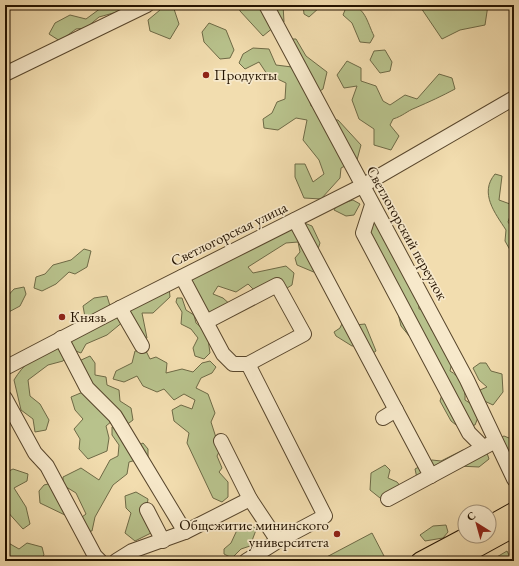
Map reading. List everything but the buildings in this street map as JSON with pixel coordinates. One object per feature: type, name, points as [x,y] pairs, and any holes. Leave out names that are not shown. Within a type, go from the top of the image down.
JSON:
[{"type":"main road","points":[[497,521],[514,511]]},
{"type":"main road","points":[[454,561],[514,528]]},
{"type":"main road","points":[[420,561],[457,542]]},
{"type":"street","points":[[5,74],[147,5]]},
{"type":"street","name":"Светлогорский переулок","points":[[266,5],[467,380],[490,444],[514,479]]},
{"type":"street","name":"Светлогорская улица","points":[[5,368],[182,276],[362,186],[514,98]]},
{"type":"street","points":[[372,205],[363,233],[469,434],[490,444]]},
{"type":"street","points":[[295,220],[431,476]]},
{"type":"street","points":[[182,276],[206,322],[223,354],[233,364],[248,364],[304,334],[277,285],[206,322]]},
{"type":"street","points":[[120,308],[142,346]]},
{"type":"street","points":[[61,338],[87,388],[115,416],[186,532]]},
{"type":"street","points":[[246,561],[278,541],[325,516],[248,364]]},
{"type":"street","points":[[5,398],[35,453],[47,466],[95,556],[100,561]]},
{"type":"street","points":[[383,418],[396,410]]},
{"type":"street","points":[[221,441],[250,498],[278,541]]},
{"type":"street","points":[[388,499],[490,444]]},
{"type":"street","points":[[116,561],[132,551],[186,532],[250,498]]},
{"type":"street","points":[[146,510],[163,541]]},
{"type":"green space","points":[[105,5],[123,5],[117,12],[99,17],[86,28],[76,29],[60,41],[49,34],[55,23],[70,15],[86,19]]},
{"type":"green space","points":[[162,5],[178,5],[174,9],[179,24],[170,39],[150,31],[148,20],[160,10]]},
{"type":"green space","points":[[238,5],[283,5],[284,22],[274,27],[263,36],[240,11]]},
{"type":"green space","points":[[303,5],[319,5],[320,7],[309,17],[304,14]]},
{"type":"green space","points":[[347,5],[358,8],[365,15],[374,36],[370,43],[360,42],[352,23],[343,15]]},
{"type":"green space","points":[[419,5],[488,5],[485,25],[460,30],[442,39]]},
{"type":"green space","points":[[209,23],[226,30],[234,50],[230,58],[220,59],[204,42],[202,32]]},
{"type":"green space","points":[[289,39],[296,39],[306,56],[327,72],[323,89],[309,98],[311,106],[318,111],[321,119],[338,120],[361,145],[357,160],[341,168],[340,178],[321,199],[304,198],[295,177],[295,164],[305,164],[313,182],[324,174],[319,160],[303,140],[307,120],[296,118],[278,130],[264,128],[263,119],[272,113],[277,102],[285,99],[286,83],[267,74],[259,62],[245,69],[239,63],[243,54],[253,48],[269,49],[276,65],[292,67]]},
{"type":"green space","points":[[385,50],[392,62],[390,71],[380,73],[370,60],[374,51]]},
{"type":"green space","points":[[347,61],[361,68],[361,81],[376,86],[383,101],[390,105],[405,95],[417,99],[439,74],[452,78],[455,89],[393,119],[390,125],[399,136],[391,150],[374,145],[374,129],[359,119],[352,100],[357,86],[344,88],[337,75]]},
{"type":"green space","points":[[495,174],[502,176],[499,200],[510,204],[511,213],[508,222],[514,231],[514,257],[505,241],[506,230],[490,203],[488,188],[490,181]]},
{"type":"green space","points":[[353,200],[360,204],[354,215],[346,216],[334,210],[337,205]]},
{"type":"green space","points":[[380,213],[408,263],[411,290],[418,295],[419,309],[428,311],[434,318],[431,329],[453,358],[450,371],[457,376],[462,383],[465,400],[481,410],[475,425],[460,428],[451,421],[440,401],[444,388],[412,329],[410,337],[401,326],[396,305],[359,223]]},
{"type":"green space","points":[[294,219],[312,226],[320,243],[317,252],[316,273],[297,265],[295,258],[300,252],[298,242],[286,243],[248,267],[253,273],[286,266],[294,273],[292,285],[279,293],[255,291],[248,284],[236,292],[218,286],[213,294],[223,298],[232,306],[215,315],[195,306],[188,276]]},
{"type":"green space","points":[[84,249],[91,251],[87,267],[75,274],[69,272],[56,284],[42,291],[34,288],[36,277],[45,274],[53,265],[71,260]]},
{"type":"green space","points":[[24,287],[26,294],[20,306],[5,314],[5,299],[14,289]]},
{"type":"green space","points":[[169,287],[170,297],[153,313],[142,313],[147,338],[139,341],[124,321],[107,335],[86,344],[81,353],[73,350],[63,361],[48,365],[28,380],[30,396],[40,404],[49,420],[46,430],[35,432],[33,419],[21,410],[14,380],[21,370],[39,353],[61,339],[95,322],[85,317],[83,306],[94,298],[107,296],[111,309]]},
{"type":"green space","points":[[177,298],[182,298],[186,310],[194,315],[196,323],[207,332],[210,353],[204,359],[195,356],[193,348],[198,338],[191,329],[181,324],[182,312],[176,302]]},
{"type":"green space","points":[[344,319],[355,325],[365,324],[376,351],[373,353],[364,345],[352,346],[336,336],[334,332],[340,328]]},
{"type":"green space","points":[[145,349],[150,359],[156,357],[167,363],[166,373],[182,369],[193,372],[202,363],[210,361],[216,367],[212,373],[201,378],[196,388],[208,394],[215,413],[211,422],[220,450],[217,456],[222,468],[219,472],[228,482],[228,497],[222,502],[213,498],[187,443],[189,433],[174,421],[172,410],[181,405],[192,409],[195,400],[184,394],[174,400],[164,389],[157,392],[143,386],[137,376],[124,382],[113,379],[116,371],[132,363],[135,351]]},
{"type":"green space","points":[[90,356],[95,363],[95,375],[106,377],[107,385],[119,390],[120,401],[131,408],[133,420],[125,426],[112,421],[106,426],[109,438],[107,451],[88,459],[79,449],[80,439],[74,429],[83,419],[75,410],[71,397],[83,392],[79,361]]},
{"type":"green space","points":[[480,363],[486,363],[491,371],[502,374],[503,392],[493,405],[478,398],[480,390],[487,387],[479,380],[473,368]]},
{"type":"green space","points":[[112,427],[118,427],[131,449],[143,443],[148,449],[148,457],[129,462],[127,474],[113,485],[95,517],[92,531],[78,532],[74,523],[86,514],[76,493],[63,485],[63,477],[81,468],[99,480],[110,460],[118,456],[119,445],[112,435]]},
{"type":"green space","points":[[504,436],[514,440],[514,461],[503,451],[499,438]]},
{"type":"green space","points":[[463,450],[469,453],[486,450],[489,459],[479,467],[458,466],[385,502],[370,490],[371,473],[385,465],[390,470],[388,478],[397,482],[402,488],[417,478],[415,469],[432,460],[441,461]]},
{"type":"green space","points":[[514,461],[514,474],[511,469]]},
{"type":"green space","points":[[13,469],[28,474],[27,481],[14,488],[26,507],[30,524],[23,529],[5,509],[5,473]]},
{"type":"green space","points":[[52,483],[67,516],[40,503],[39,491],[44,485]]},
{"type":"green space","points":[[136,492],[148,499],[145,519],[151,533],[135,541],[125,533],[131,513],[126,508],[125,496]]},
{"type":"green space","points":[[446,525],[448,532],[443,538],[425,541],[420,535],[433,526]]},
{"type":"green space","points":[[254,527],[256,530],[250,546],[241,549],[232,558],[224,554],[224,549],[231,543],[237,530]]},
{"type":"green space","points":[[372,533],[384,556],[381,561],[319,561]]},
{"type":"green space","points":[[5,541],[19,549],[27,543],[42,547],[44,555],[38,561],[5,561]]},
{"type":"green space","points":[[507,551],[512,561],[490,561]]},
{"type":"place","name":"Продукты","points":[[206,75]]},
{"type":"place","name":"Князь","points":[[62,317]]},
{"type":"place","name":"Общежитие мининского университета","points":[[337,534]]}]
